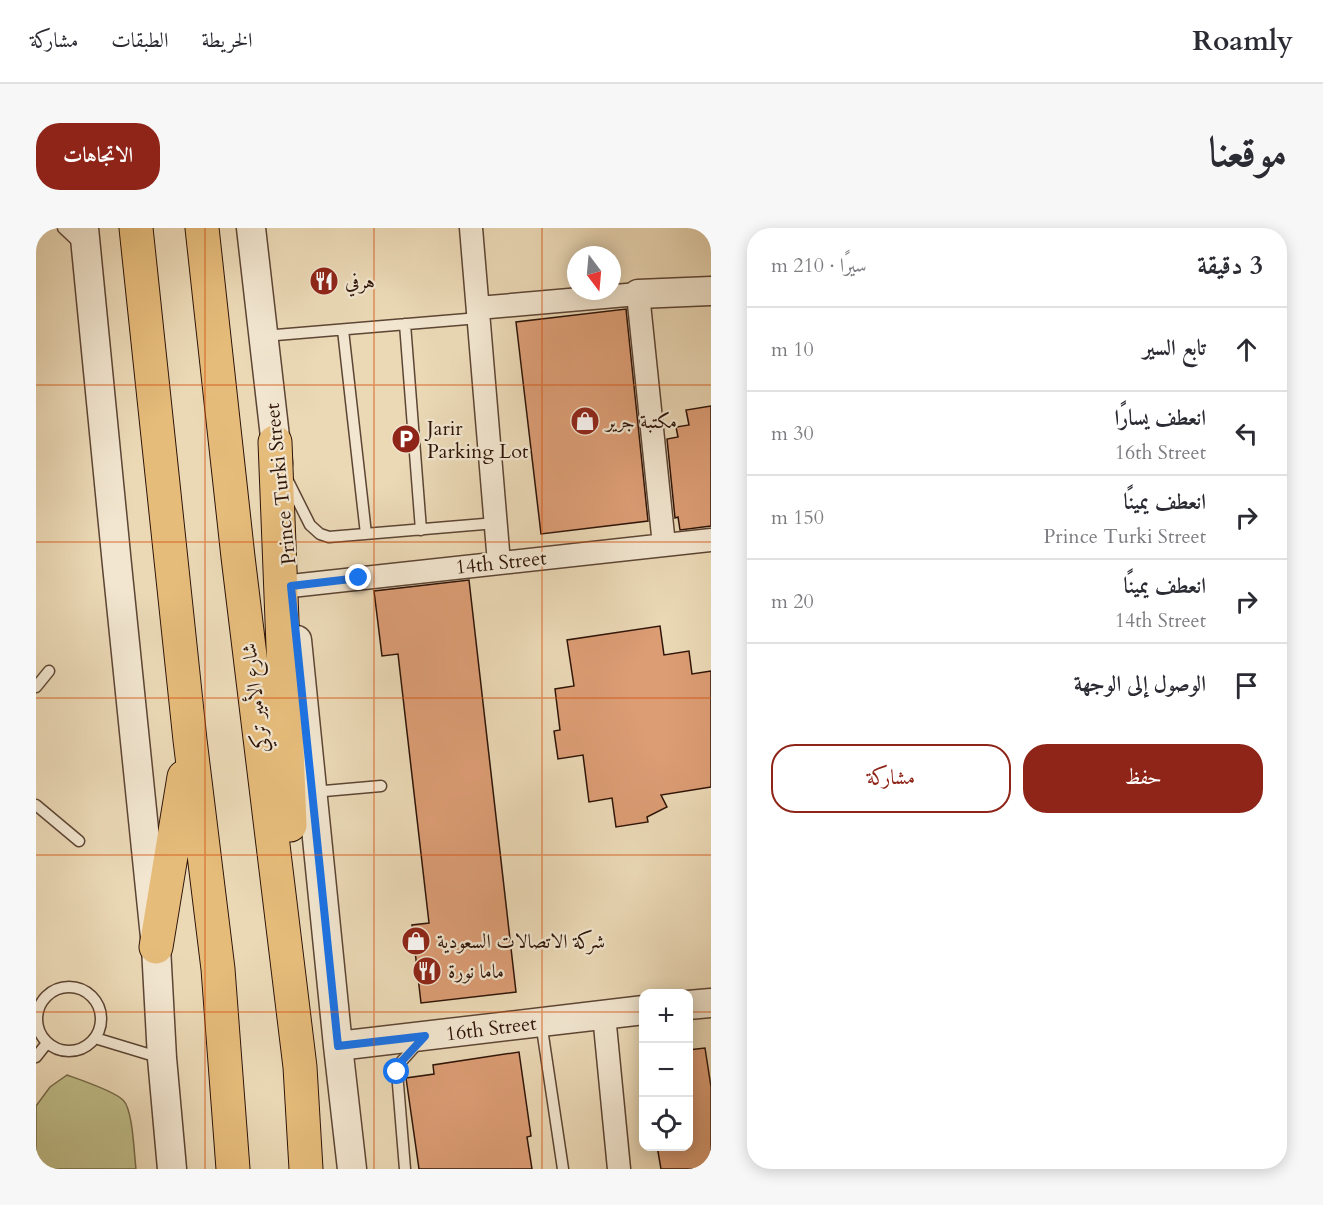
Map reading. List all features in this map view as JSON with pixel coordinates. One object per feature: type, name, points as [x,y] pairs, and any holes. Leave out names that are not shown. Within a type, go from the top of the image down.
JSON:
[{"type":"main road","points":[[136,228],[190,740],[218,969],[233,1169]]},
{"type":"main road","name":"شارع الأمير تركي","points":[[202,228],[239,569],[300,1067],[306,1169]]},
{"type":"main road","points":[[276,451],[300,1067]]},
{"type":"main road","points":[[156,947],[190,740]]},
{"type":"street","name":"Prince Turki Street","points":[[251,228],[352,1169]]},
{"type":"street","points":[[471,228],[499,562]]},
{"type":"street","points":[[85,239],[156,947],[162,1058],[172,1169]]},
{"type":"street","points":[[479,313],[638,294],[711,291]]},
{"type":"street","points":[[638,294],[664,545]]},
{"type":"street","name":"14th Street","points":[[291,586],[711,540]]},
{"type":"street","points":[[693,1005],[711,1003]]},
{"type":"street","name":"16th Street","points":[[338,1046],[639,1011]]},
{"type":"street","points":[[604,1015],[619,1169]]},
{"type":"lane","points":[[63,228],[85,239]]},
{"type":"lane","points":[[263,336],[405,324],[479,313]]},
{"type":"lane","points":[[405,324],[421,530]]},
{"type":"lane","points":[[343,330],[366,534]]},
{"type":"lane","points":[[276,451],[310,525],[320,534],[329,537],[496,523]]},
{"type":"lane","points":[[36,687],[49,670]]},
{"type":"lane","points":[[312,792],[381,786]]},
{"type":"lane","points":[[36,805],[79,842]]},
{"type":"lane","points":[[66,987],[86,992],[99,1008],[101,1019],[95,1038],[87,1046],[77,1050],[66,1051],[56,1048],[47,1043],[41,1035],[37,1025],[38,1007],[46,996],[55,990],[66,987]]},
{"type":"lane","points":[[540,1022],[563,1169]]},
{"type":"lane","points":[[405,1169],[397,1072],[401,1062],[425,1036]]},
{"type":"lane","points":[[95,1038],[162,1058]]},
{"type":"lane","points":[[36,1057],[47,1043]]},
{"type":"shaded area","points":[[67,1075],[105,1089],[123,1100],[131,1122],[136,1169],[36,1169],[36,1106],[50,1087]]},
{"type":"building","name":"مكتبة جرير","points":[[626,309],[648,521],[541,534],[516,322]]},
{"type":"building","points":[[711,406],[711,526],[680,530],[678,517],[675,518],[667,439],[678,437],[676,427],[689,425],[686,410]]},
{"type":"building","points":[[469,580],[516,992],[421,1003],[412,925],[429,923],[398,654],[382,656],[374,591]]},
{"type":"building","points":[[660,626],[664,655],[689,651],[692,674],[711,671],[711,787],[661,795],[667,807],[647,817],[648,822],[616,827],[612,798],[589,802],[583,755],[558,759],[554,731],[560,730],[555,689],[574,686],[567,640]]},
{"type":"building","points":[[705,1048],[711,1087],[711,1169],[661,1169],[658,1151],[693,1151],[693,1049]]},
{"type":"building","points":[[519,1052],[531,1136],[527,1137],[532,1169],[419,1169],[406,1078],[434,1074],[433,1065]]},
{"type":"place","name":"هرفي","points":[[324,281]]},
{"type":"place","name":"مكتبة جرير","points":[[585,421]]},
{"type":"place","name":"Jarir Parking Lot","points":[[406,439]]},
{"type":"place","name":"شركة الاتصالات السعودية","points":[[416,941]]},
{"type":"place","name":"ماما نورة","points":[[427,971]]},
{"type":"route","points":[[359,578],[291,586],[338,1046],[425,1036],[401,1062],[397,1072]]}]
